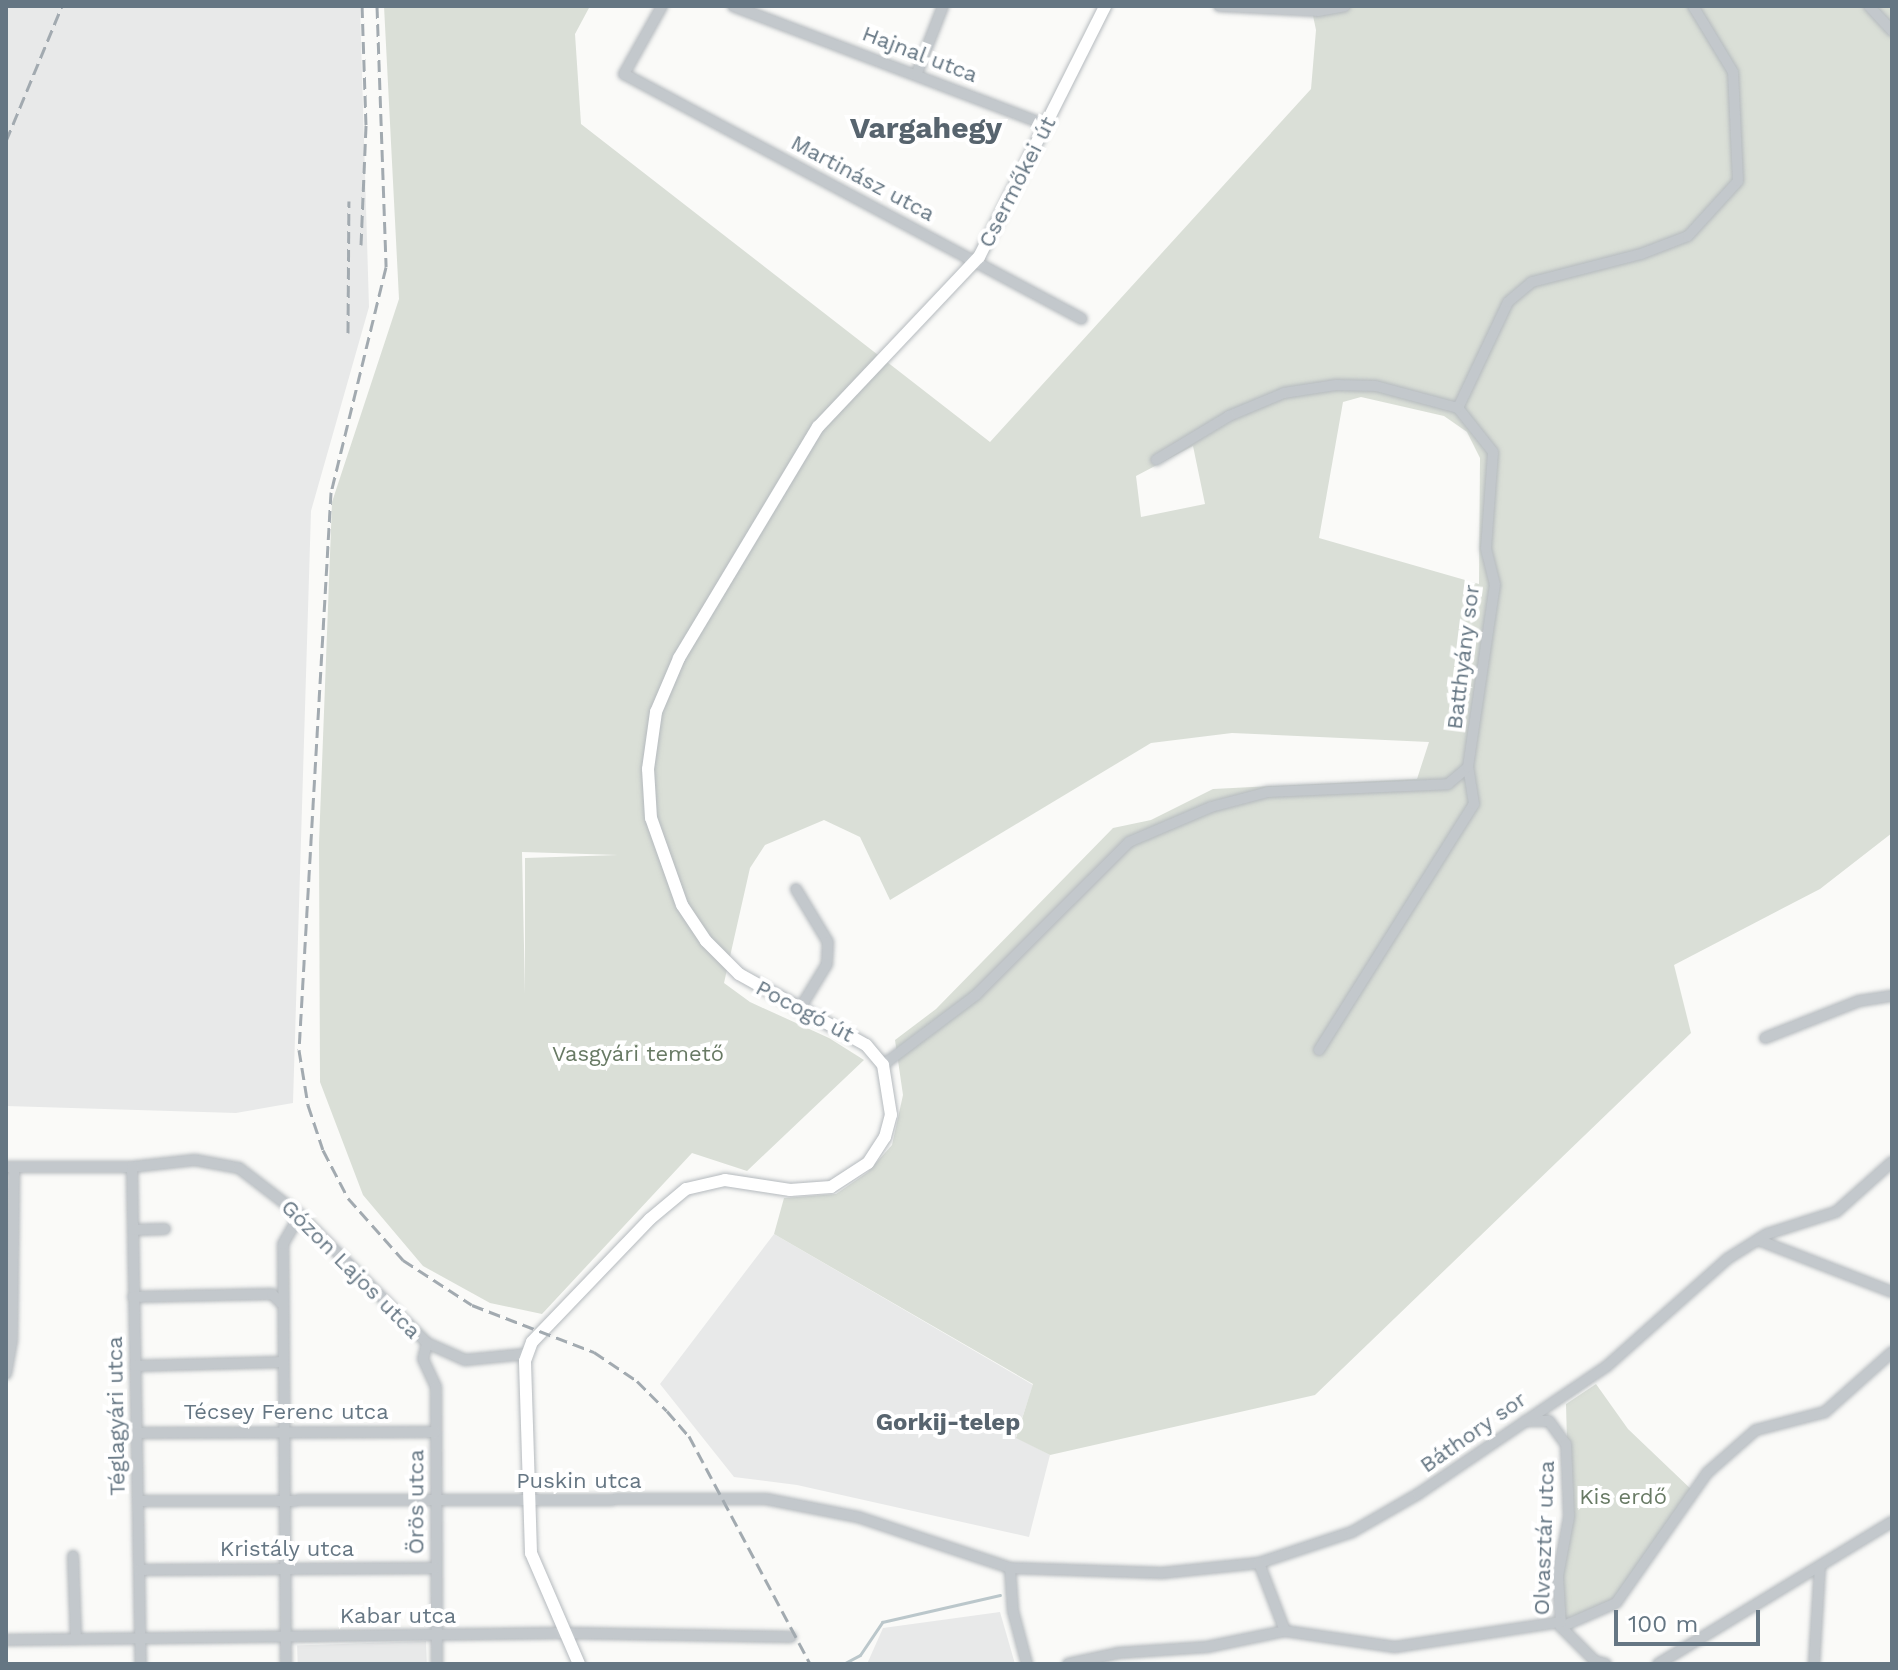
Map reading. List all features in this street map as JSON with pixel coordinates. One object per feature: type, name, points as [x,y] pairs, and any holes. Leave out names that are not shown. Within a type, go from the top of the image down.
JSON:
[{"type":"main road","name":"Csermőkei út","points":[[902,338],[974,263],[1105,6]]},
{"type":"main road","name":"Pocogó út","points":[[883,1065],[858,1039],[799,1010],[726,963],[672,886],[651,818],[652,732],[679,658],[799,456],[850,389],[902,338]]},
{"type":"main road","points":[[579,1664],[536,1574],[528,1501],[526,1354],[581,1289],[686,1189],[725,1180],[818,1190],[852,1177],[879,1148],[889,1126],[891,1092],[883,1065]]},
{"type":"street","name":"Martinász utca","points":[[662,6],[624,74],[1082,319]]},
{"type":"street","name":"Hajnal utca","points":[[733,6],[917,73],[1047,125]]},
{"type":"street","points":[[917,73],[943,6]]},
{"type":"street","points":[[1219,6],[1318,11],[1345,6]]},
{"type":"street","points":[[1156,460],[1229,416],[1284,393],[1336,385],[1376,386],[1458,408],[1508,302],[1532,282],[1641,254],[1688,236],[1738,181],[1733,72],[1693,6]]},
{"type":"street","points":[[1869,6],[1892,31]]},
{"type":"street","name":"Batthyány sor","points":[[1319,1050],[1474,804],[1468,767],[1495,585],[1486,548],[1493,452],[1458,408]]},
{"type":"street","points":[[883,1065],[976,995],[1129,842],[1211,807],[1268,792],[1448,784],[1468,767]]},
{"type":"street","points":[[796,889],[828,942],[827,964],[799,1010]]},
{"type":"street","points":[[1765,1038],[1859,1001],[1892,996]]},
{"type":"street","name":"Gózon Lajos utca","points":[[10,1168],[132,1167],[195,1160],[228,1165],[253,1177],[300,1215],[427,1343],[465,1360],[526,1354]]},
{"type":"street","name":"Báthory sor","points":[[1010,1568],[1162,1573],[1259,1563],[1352,1532],[1418,1494],[1607,1366],[1727,1259],[1758,1240],[1836,1212],[1892,1162]]},
{"type":"street","name":"Téglagyári utca","points":[[132,1167],[141,1664]]},
{"type":"street","points":[[6,1374],[12,1340],[10,1168]]},
{"type":"street","points":[[286,1664],[281,1303],[283,1244],[300,1215]]},
{"type":"street","points":[[133,1230],[165,1229]]},
{"type":"street","points":[[1758,1240],[1892,1292]]},
{"type":"street","points":[[133,1297],[272,1294],[281,1303]]},
{"type":"street","name":"Örös utca","points":[[427,1343],[423,1359],[436,1387],[437,1664]]},
{"type":"street","points":[[1068,1664],[1118,1653],[1207,1647],[1285,1631],[1395,1647],[1561,1624],[1616,1603],[1707,1473],[1756,1430],[1825,1412],[1892,1352]]},
{"type":"street","points":[[135,1366],[282,1362]]},
{"type":"street","name":"Olvasztár utca","points":[[1525,1421],[1549,1421],[1566,1444],[1569,1517],[1558,1576],[1561,1624],[1595,1661],[1606,1664]]},
{"type":"street","name":"Técsey Ferenc utca","points":[[136,1433],[435,1432]]},
{"type":"street","name":"Puskin utca","points":[[138,1501],[766,1499],[807,1504],[1010,1568]]},
{"type":"street","points":[[1658,1664],[1892,1522]]},
{"type":"street","points":[[73,1556],[76,1639]]},
{"type":"street","points":[[1259,1563],[1285,1631]]},
{"type":"street","points":[[1814,1664],[1820,1566]]},
{"type":"street","name":"Kristály utca","points":[[139,1570],[436,1568]]},
{"type":"street","points":[[1010,1568],[1013,1611],[1027,1664]]},
{"type":"street","name":"Kabar utca","points":[[6,1640],[563,1633],[791,1637]]},
{"type":"shaded area","points":[[6,6],[360,6],[369,307],[311,511],[293,1103],[236,1113],[6,1106]]},
{"type":"shaded area","points":[[774,1234],[1033,1385],[1016,1437],[1050,1455],[1029,1537],[797,1485],[734,1477],[660,1384]]},
{"type":"shaded area","points":[[1000,1612],[1015,1664],[867,1664],[883,1628]]},
{"type":"shaded area","points":[[426,1641],[427,1664],[298,1664],[297,1646]]},
{"type":"green space","name":"Vasgyári temető","points":[[384,6],[590,6],[575,34],[581,124],[990,442],[1311,89],[1316,30],[1311,6],[1892,6],[1892,833],[1820,889],[1674,965],[1691,1033],[1315,1395],[1050,1455],[1016,1438],[1033,1384],[774,1234],[784,1198],[836,1194],[868,1172],[892,1145],[903,1095],[895,1040],[936,1009],[1113,828],[1151,820],[1213,789],[1417,779],[1429,742],[1232,733],[1151,743],[890,900],[860,837],[824,820],[765,845],[750,868],[724,983],[750,1002],[829,1038],[864,1060],[747,1171],[692,1153],[542,1314],[490,1303],[423,1266],[363,1195],[320,1082],[319,843],[332,502],[399,299]],"holes":[[[1361,397],[1444,416],[1467,432],[1480,458],[1479,584],[1319,538],[1343,402]],[[1193,446],[1205,504],[1141,517],[1136,476]],[[522,852],[618,855],[525,858],[525,994]]]},
{"type":"green space","name":"Kis erdő","points":[[1596,1384],[1628,1429],[1693,1491],[1616,1603],[1561,1622],[1558,1576],[1569,1517],[1566,1404]]},
{"type":"waterway","points":[[843,1664],[860,1655],[882,1622],[1000,1595]]},
{"type":"railway","points":[[6,141],[62,6]]},
{"type":"railway","points":[[361,245],[366,125],[362,6]]},
{"type":"railway","points":[[377,6],[386,267],[331,492],[299,1050],[308,1105],[323,1150],[348,1198],[403,1260],[472,1305],[594,1352],[637,1381],[667,1411],[689,1436],[810,1664]]},
{"type":"railway","points":[[348,333],[349,201]]},
{"type":"district","name":"Vargahegy","points":[[926,128]]},
{"type":"district","name":"Gorkij-telep","points":[[948,1423]]}]
